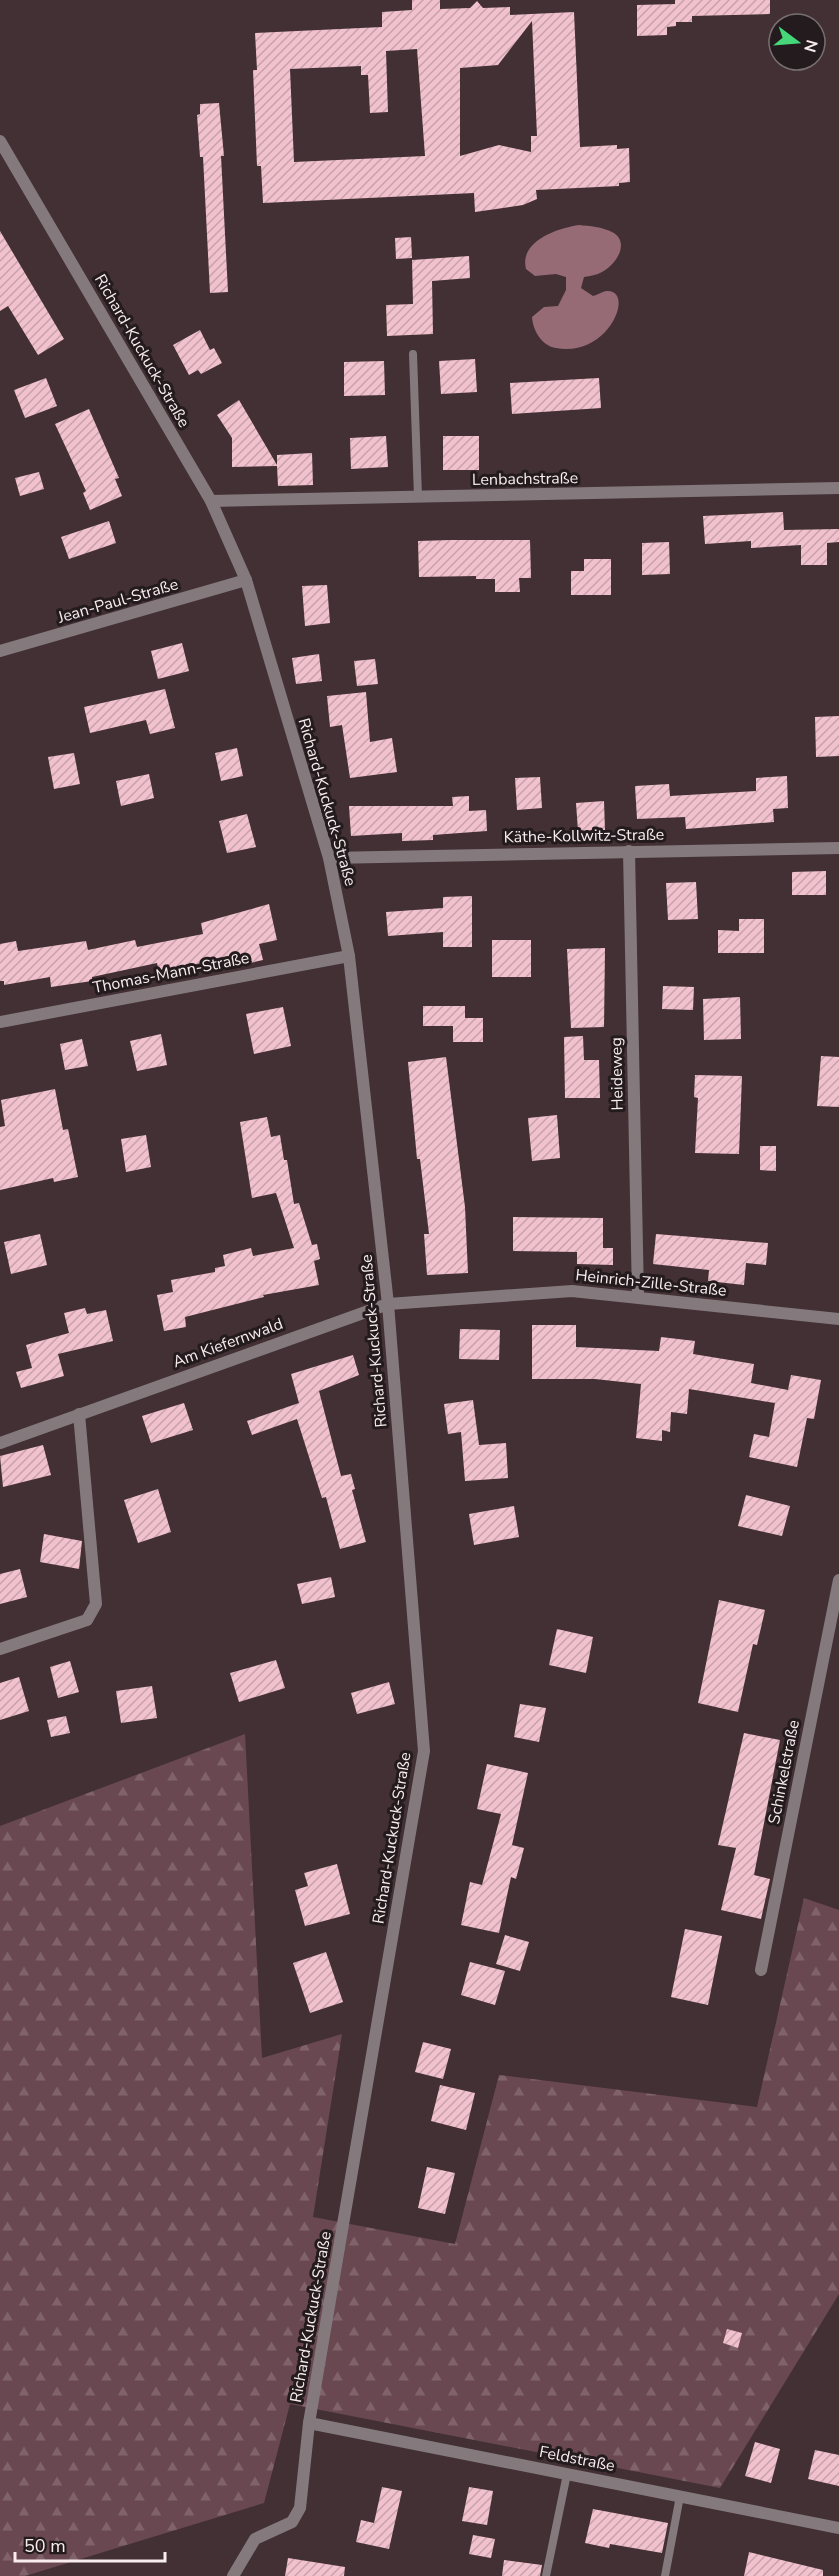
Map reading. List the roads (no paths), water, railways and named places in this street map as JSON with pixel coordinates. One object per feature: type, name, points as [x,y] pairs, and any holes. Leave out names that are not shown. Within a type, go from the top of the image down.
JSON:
[{"type":"street","name":"Richard-Kuckuck-Straße","points":[[2,149],[211,501],[246,580],[329,858],[349,956],[388,1304],[424,1751],[309,2423],[300,2508],[292,2522],[255,2539],[233,2576]]},
{"type":"street","name":"Lenbachstraße","points":[[211,501],[839,488]]},
{"type":"street","name":"Jean-Paul-Straße","points":[[0,651],[246,580]]},
{"type":"street","name":"Käthe-Kollwitz-Straße","points":[[329,858],[839,848]]},
{"type":"street","name":"Heideweg","points":[[629,851],[638,1297]]},
{"type":"street","name":"Thomas-Mann-Straße","points":[[0,1022],[349,956]]},
{"type":"street","name":"Heinrich-Zille-Straße","points":[[388,1304],[572,1291],[839,1319]]},
{"type":"street","name":"Am Kiefernwald","points":[[0,1443],[388,1304]]},
{"type":"street","points":[[0,1649],[87,1620],[96,1604],[79,1414]]},
{"type":"street","name":"Schinkelstraße","points":[[761,1970],[839,1580]]},
{"type":"street","name":"Feldstraße","points":[[309,2423],[839,2528]]},
{"type":"lane","points":[[413,354],[418,497]]},
{"type":"lane","points":[[546,2576],[567,2474]]},
{"type":"lane","points":[[665,2576],[680,2496]]}]
